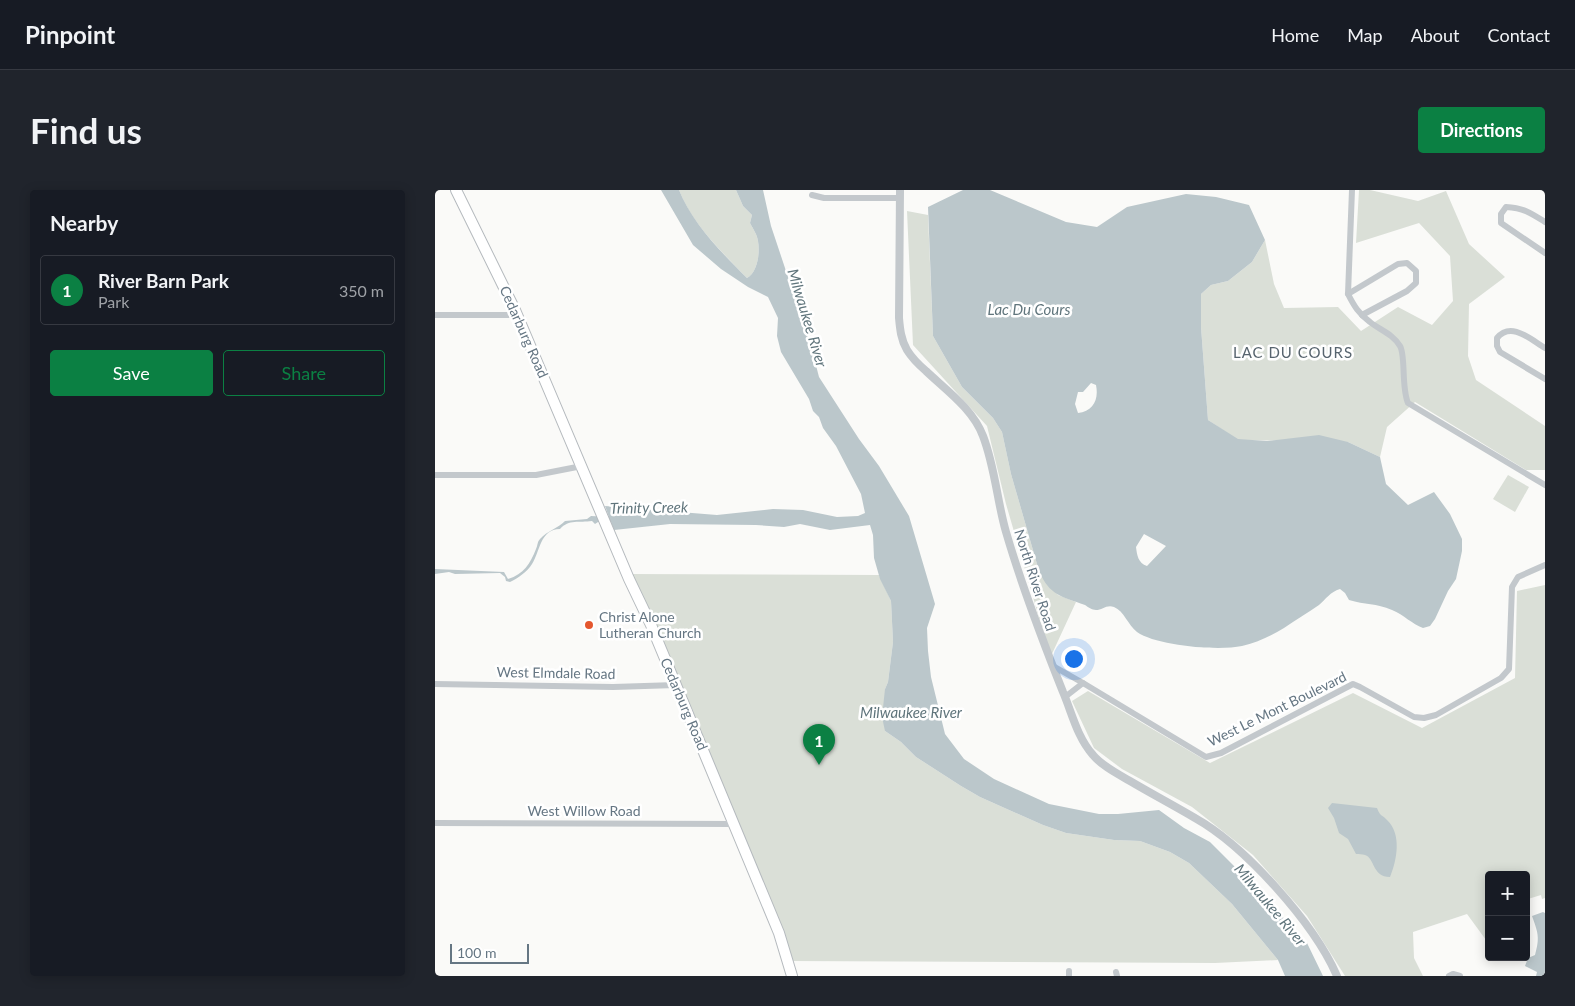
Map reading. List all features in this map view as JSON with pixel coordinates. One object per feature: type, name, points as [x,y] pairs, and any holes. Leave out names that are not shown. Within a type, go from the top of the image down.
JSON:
[{"type":"main road","name":"Cedarburg Road","points":[[456,190],[517,316],[676,685],[779,933],[792,976]]},
{"type":"street","points":[[1352,190],[1348,294],[1356,309],[1369,322],[1392,336],[1402,348],[1404,390],[1408,403],[1545,485]]},
{"type":"street","points":[[812,195],[824,198],[900,194]]},
{"type":"street","name":"North River Road","points":[[900,194],[899,318],[901,334],[907,350],[966,410],[980,429],[993,470],[1006,532],[1036,624],[1080,736],[1094,756],[1115,772],[1198,819],[1237,848],[1280,892],[1321,946],[1337,976]]},
{"type":"street","points":[[1545,222],[1527,210],[1516,208],[1506,207],[1501,214],[1501,224],[1545,253]]},
{"type":"street","points":[[1348,294],[1398,264],[1407,264],[1416,271],[1416,284],[1407,291],[1362,315]]},
{"type":"street","points":[[435,315],[517,316]]},
{"type":"street","points":[[1545,348],[1509,329],[1501,333],[1497,338],[1497,346],[1500,352],[1545,379]]},
{"type":"street","points":[[435,475],[536,474],[581,466]]},
{"type":"street","name":"West Le Mont Boulevard","points":[[1053,666],[1206,757],[1221,754],[1353,684],[1414,717],[1424,718],[1436,715],[1484,689],[1501,678],[1509,669],[1512,587],[1518,578],[1545,565]]},
{"type":"street","points":[[1065,697],[1083,683]]},
{"type":"street","name":"West Elmdale Road","points":[[435,684],[613,687],[676,685]]},
{"type":"street","name":"West Willow Road","points":[[435,823],[733,824]]},
{"type":"street","points":[[1449,976],[1453,974],[1460,976]]},
{"type":"shaded area","points":[[679,190],[736,190],[743,206],[752,215],[750,223],[758,241],[759,251],[756,267],[751,275],[747,278],[709,237],[692,214]]},
{"type":"shaded area","points":[[1359,190],[1370,190],[1418,201],[1446,191],[1469,244],[1505,277],[1469,304],[1468,356],[1476,380],[1545,426],[1545,470],[1526,470],[1415,402],[1387,427],[1380,457],[1348,442],[1238,440],[1208,420],[1201,327],[1201,294],[1211,285],[1228,281],[1252,262],[1265,240],[1274,284],[1284,308],[1338,307],[1361,331],[1398,307],[1432,325],[1453,301],[1450,256],[1419,223],[1356,243]]},
{"type":"shaded area","points":[[907,211],[928,215],[933,336],[962,387],[993,418],[1002,432],[1011,474],[1039,571],[1058,595],[1076,602],[1051,659],[1006,504],[987,426],[913,345]]},
{"type":"shaded area","points":[[1508,475],[1529,487],[1515,512],[1493,499]]},
{"type":"shaded area","points":[[627,574],[879,575],[891,601],[893,642],[888,682],[885,689],[885,731],[901,742],[916,757],[961,786],[980,797],[1043,825],[1066,833],[1114,840],[1140,841],[1170,852],[1189,863],[1232,904],[1278,960],[1215,963],[788,961]]},
{"type":"shaded area","points":[[1545,585],[1545,898],[1542,899],[1541,895],[1530,898],[1530,871],[1485,871],[1485,939],[1467,914],[1413,932],[1414,958],[1423,976],[1345,976],[1307,916],[1253,855],[1192,807],[1122,769],[1094,748],[1072,701],[1088,691],[1210,763],[1353,693],[1422,728],[1515,678],[1517,591]]},
{"type":"water","name":"Milwaukee River","points":[[661,190],[679,190],[700,226],[747,278],[756,267],[759,251],[758,241],[750,223],[752,215],[743,206],[736,190],[763,190],[771,226],[811,346],[819,377],[879,466],[909,516],[935,604],[927,628],[931,677],[945,734],[964,759],[994,779],[1049,804],[1099,814],[1159,810],[1184,828],[1210,842],[1249,881],[1307,943],[1323,976],[1285,976],[1278,960],[1232,904],[1189,863],[1170,852],[1140,841],[1114,840],[1066,833],[1043,825],[980,797],[961,786],[916,757],[901,742],[885,731],[882,717],[893,642],[891,601],[880,579],[874,558],[873,535],[870,525],[830,530],[800,524],[784,527],[670,524],[614,530],[611,522],[598,522],[595,524],[592,521],[575,522],[548,533],[541,542],[530,567],[510,582],[506,581],[505,577],[500,573],[455,574],[449,572],[435,574],[435,569],[504,572],[508,579],[514,577],[529,564],[539,540],[546,534],[565,521],[587,519],[591,516],[609,517],[605,506],[717,515],[773,509],[803,510],[837,517],[858,516],[865,513],[861,494],[836,446],[823,428],[819,417],[813,411],[809,399],[781,352],[777,336],[778,318],[768,297],[748,287],[721,269],[693,245]]},
{"type":"water","name":"Lac Du Cours","points":[[963,190],[990,190],[1066,222],[1097,227],[1127,207],[1186,194],[1216,197],[1249,205],[1265,240],[1252,262],[1228,281],[1211,285],[1201,294],[1201,327],[1208,420],[1238,439],[1267,441],[1319,435],[1348,442],[1380,457],[1386,484],[1408,505],[1434,492],[1450,514],[1462,539],[1462,551],[1456,579],[1430,626],[1423,628],[1386,608],[1349,600],[1340,589],[1333,592],[1319,605],[1284,628],[1258,641],[1242,646],[1218,648],[1188,646],[1146,637],[1137,632],[1121,612],[1114,607],[1109,606],[1093,610],[1057,594],[1047,586],[1039,571],[1011,474],[1002,432],[993,418],[962,387],[933,336],[928,207]],"holes":[[[1091,383],[1096,385],[1096,400],[1088,410],[1078,413],[1075,404],[1078,392],[1083,392]],[[1144,534],[1166,546],[1147,566],[1140,561],[1136,547]]]},
{"type":"water","points":[[1332,803],[1377,808],[1392,826],[1395,832],[1397,847],[1395,863],[1390,877],[1380,874],[1368,857],[1356,854],[1348,839],[1339,833],[1328,808]]},
{"type":"water","points":[[1545,913],[1545,976],[1536,976],[1537,972],[1525,966],[1527,961],[1530,961],[1530,957],[1535,955],[1538,939],[1532,916]]},
{"type":"place","name":"Christ Alone Lutheran Church","points":[[589,625]]},
{"type":"place","name":"River Barn Park","points":[[819,765]]},
{"type":"district","name":"LAC DU COURS","points":[[1293,353]]},
{"type":"water label","name":"Trinity Creek","points":[[649,508]]}]
